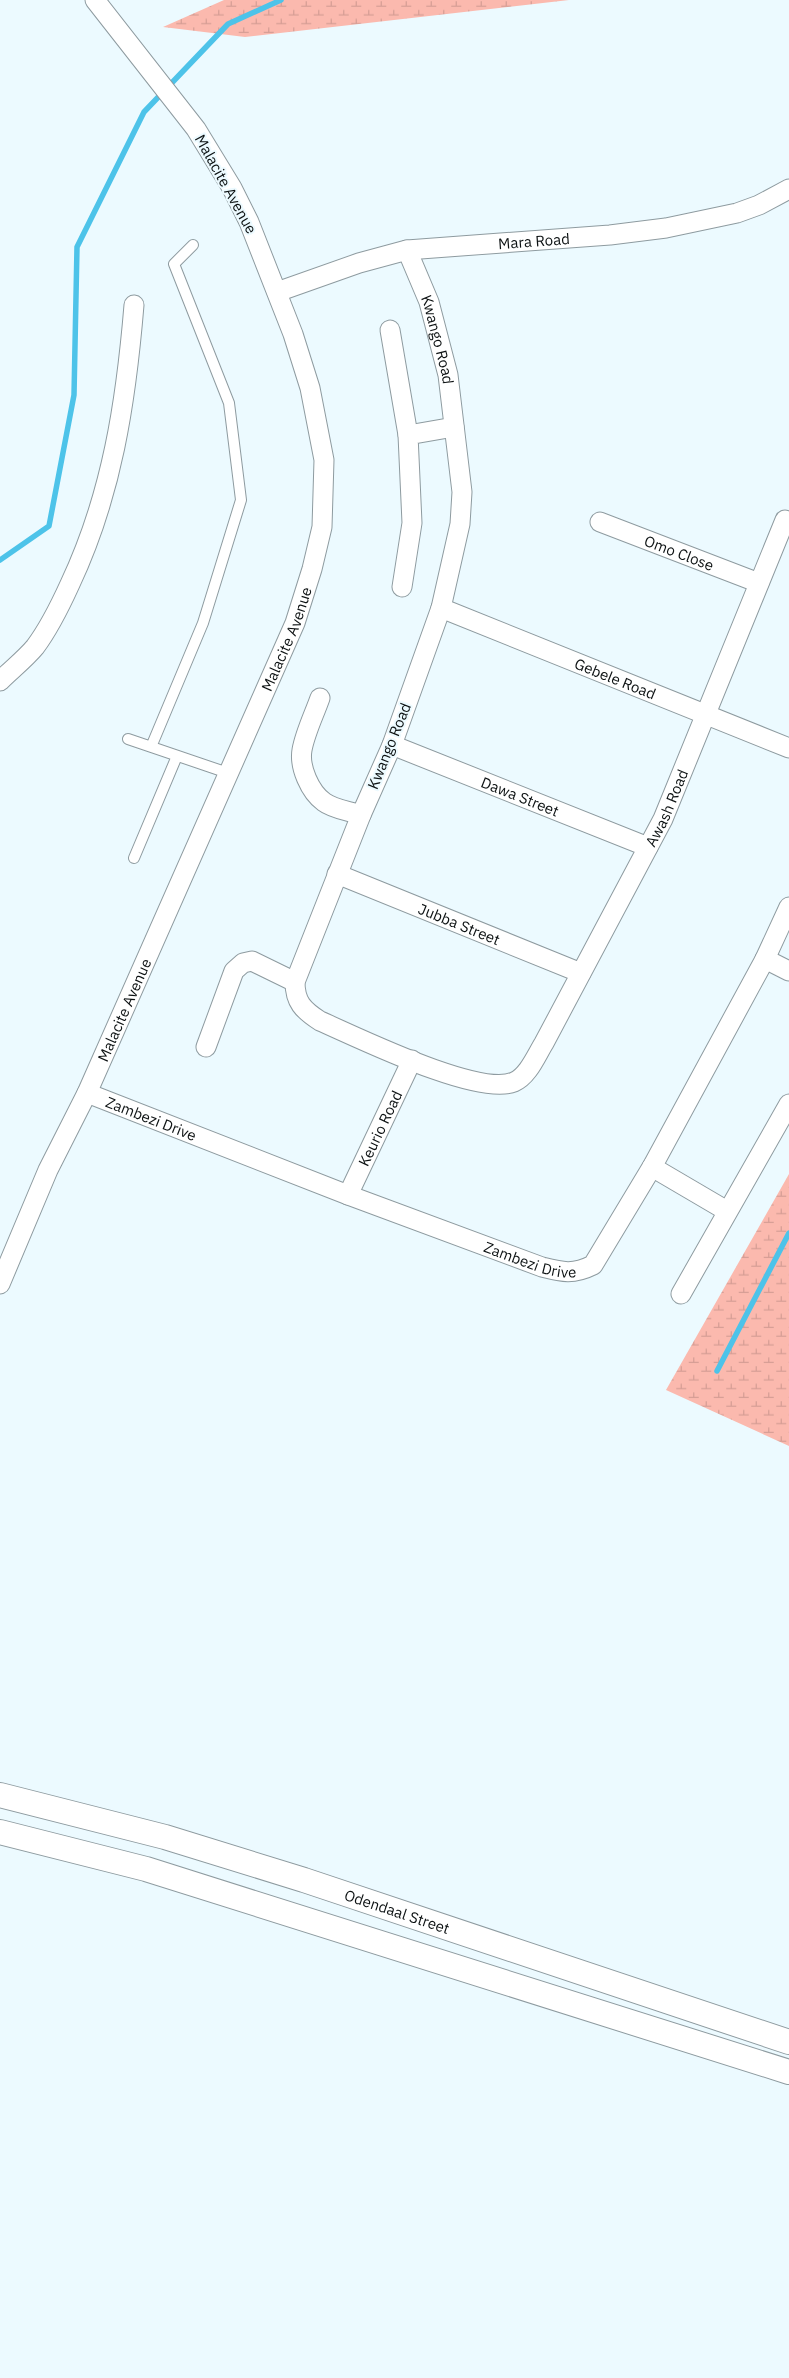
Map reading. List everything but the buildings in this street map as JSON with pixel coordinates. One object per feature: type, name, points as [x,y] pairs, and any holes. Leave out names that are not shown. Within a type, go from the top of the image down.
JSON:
[{"type":"street","name":"Malacite Avenue","points":[[0,1284],[48,1170],[87,1094],[295,623],[312,569],[322,527],[324,460],[319,425],[293,334],[250,222],[196,129],[95,0]]},
{"type":"street","name":"Mara Road","points":[[277,292],[359,263],[407,250],[610,235],[666,228],[737,214],[789,189]]},
{"type":"street","name":"Kwango Road","points":[[295,982],[360,815],[392,744],[441,608],[460,524],[462,507],[448,375],[429,302],[407,250]]},
{"type":"street","points":[[0,681],[34,649],[44,634],[55,615],[88,544],[109,480],[128,378],[134,305]]},
{"type":"street","points":[[390,330],[408,435],[412,522],[402,587]]},
{"type":"street","points":[[408,435],[454,427]]},
{"type":"street","name":"Awash Road","points":[[412,1060],[478,1083],[503,1085],[518,1079],[526,1071],[544,1043],[648,847],[706,716],[785,520]]},
{"type":"street","name":"Omo Close","points":[[600,522],[758,583]]},
{"type":"street","name":"Gebele Road","points":[[441,608],[789,748]]},
{"type":"street","points":[[320,698],[302,751],[303,765],[308,782],[315,794],[325,803],[360,815]]},
{"type":"street","name":"Dawa Street","points":[[392,744],[648,847]]},
{"type":"street","name":"Jubba Street","points":[[337,874],[581,973]]},
{"type":"street","name":"Zambezi Drive","points":[[87,1094],[348,1195],[542,1266],[560,1272],[579,1272],[593,1265],[652,1167],[766,959],[789,907]]},
{"type":"street","points":[[766,959],[789,971]]},
{"type":"street","points":[[206,1047],[234,971],[243,963],[252,961],[295,982],[295,996],[300,1006],[315,1018],[412,1060]]},
{"type":"street","name":"Keurio Road","points":[[348,1195],[412,1060]]},
{"type":"street","points":[[681,1294],[789,1104]]},
{"type":"street","points":[[652,1167],[727,1211]]},
{"type":"street","name":"Odendaal Street","points":[[0,1795],[165,1836],[304,1880],[789,2042]]},
{"type":"street","points":[[0,1832],[146,1869],[789,2072]]},
{"type":"lane","points":[[151,747],[203,623],[241,500],[229,403],[174,264],[193,245]]},
{"type":"lane","points":[[128,739],[228,773]]},
{"type":"lane","points":[[134,858],[177,756]]},
{"type":"green space","points":[[224,0],[569,0],[245,37],[163,27]]},
{"type":"green space","points":[[789,1174],[789,1446],[666,1390]]},
{"type":"waterway","points":[[0,560],[49,526],[74,395],[77,247],[144,112],[228,24],[281,0]]},
{"type":"waterway","points":[[717,1371],[789,1233]]}]
